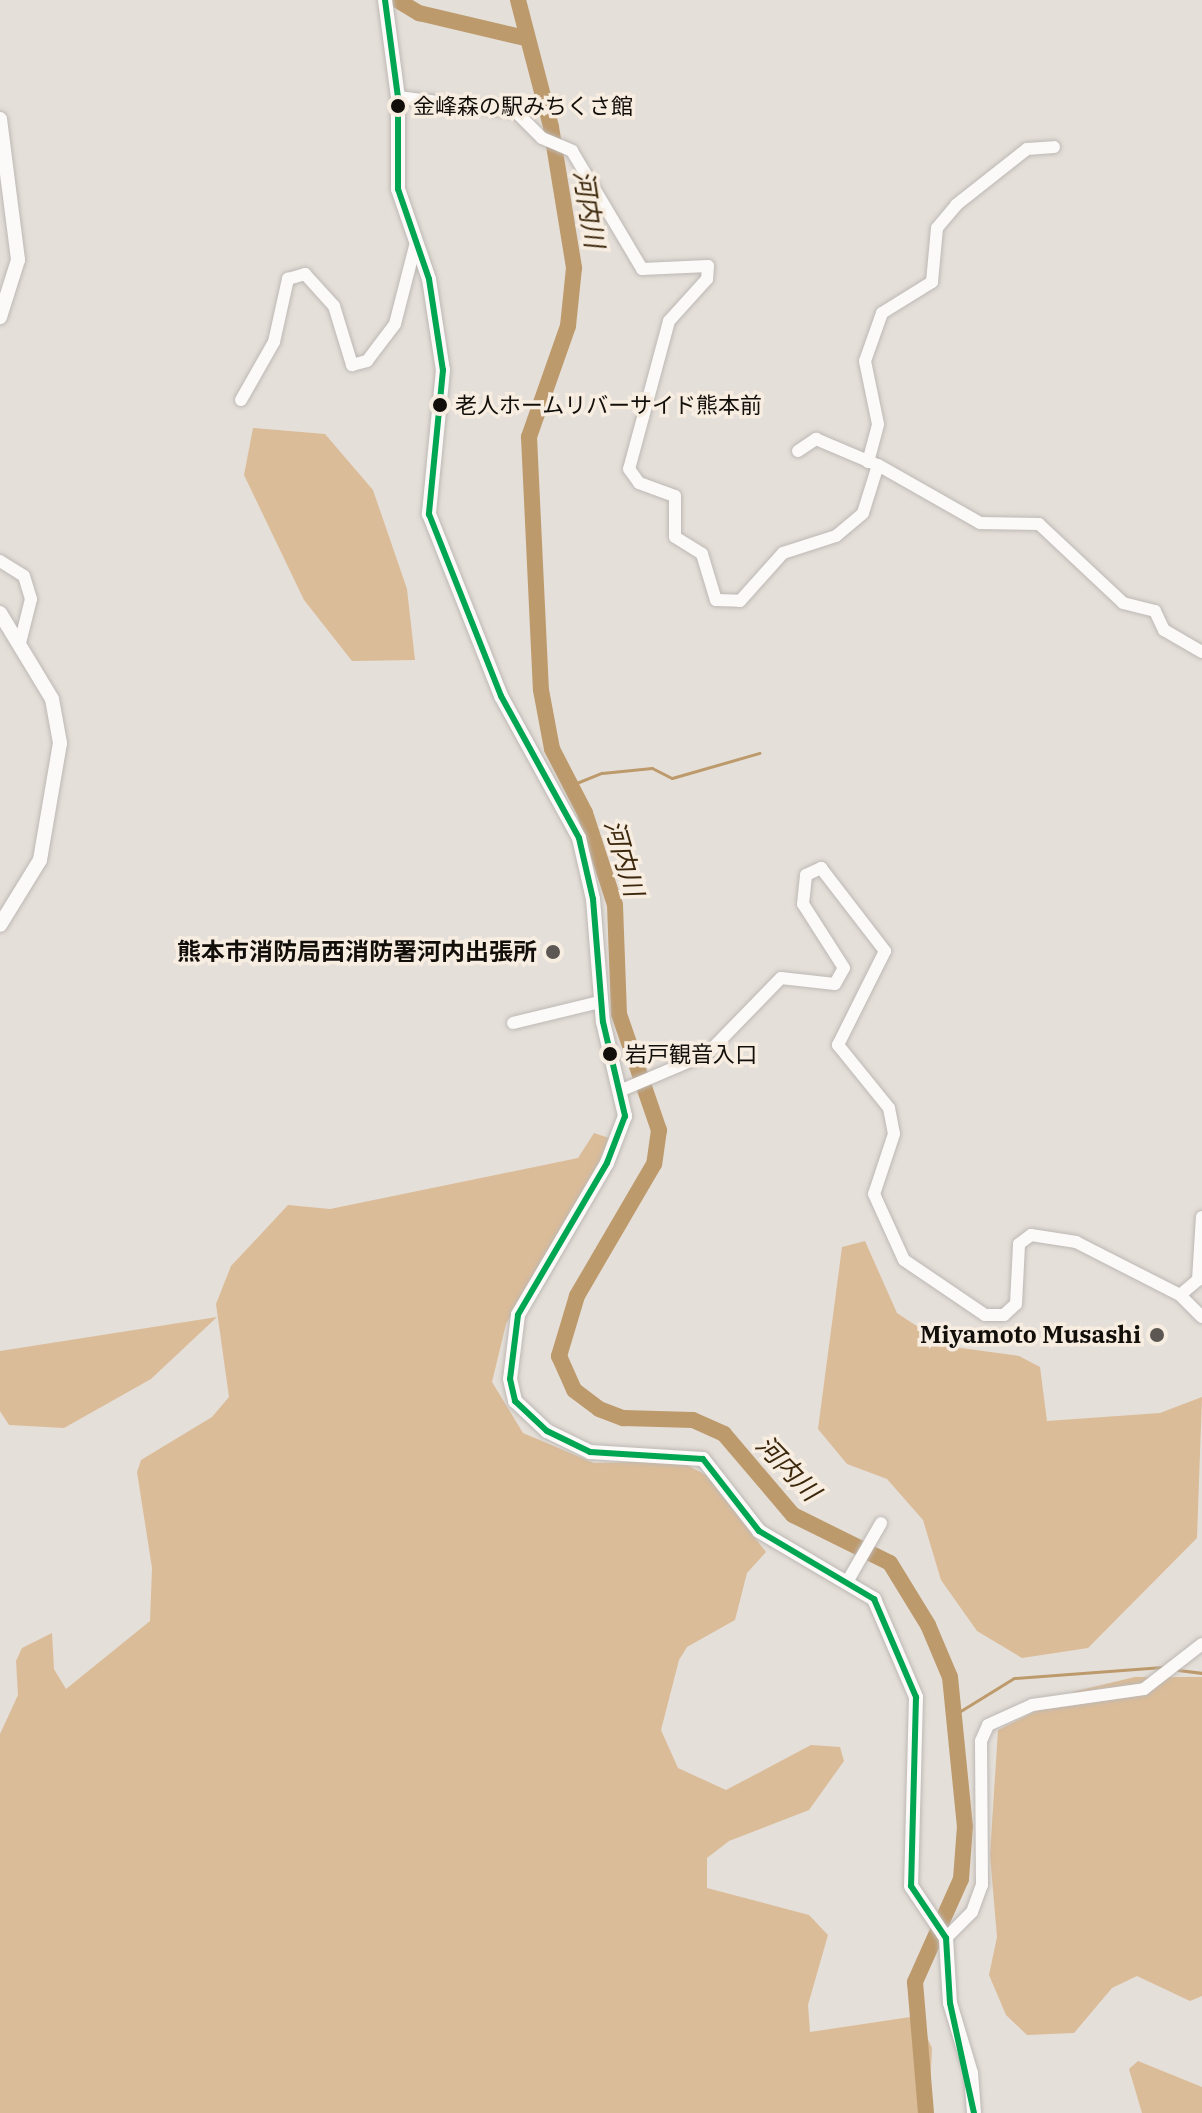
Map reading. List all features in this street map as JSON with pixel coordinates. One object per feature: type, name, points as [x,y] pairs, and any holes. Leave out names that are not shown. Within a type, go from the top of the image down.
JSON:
[{"type":"main road","points":[[385,0],[398,97],[398,189],[415,246],[429,279],[443,370],[429,514],[501,696],[579,838],[593,899],[600,1002],[627,1088],[619,1138],[518,1315],[510,1379],[515,1401],[547,1431],[590,1452],[703,1459],[759,1531],[874,1599],[916,1697],[911,1886],[917,1904],[944,1932],[950,2003],[974,2113]]},
{"type":"main road","points":[[0,119],[18,260],[0,317]]},
{"type":"main road","points":[[0,613],[52,699],[60,743],[40,860],[0,925]]},
{"type":"street","points":[[398,97],[500,106],[542,138],[565,144],[642,269],[700,265],[710,272],[669,321],[629,469],[639,483],[675,496],[675,537],[702,554],[716,600],[740,601],[783,553],[836,536],[863,513],[878,424],[865,361],[882,313],[932,282],[937,228],[956,205],[1027,149],[1054,147]]},
{"type":"street","points":[[241,400],[274,342],[288,279],[305,274],[334,306],[352,365],[373,355],[395,324],[415,246]]},
{"type":"street","points":[[798,451],[816,439],[873,464],[980,523],[1039,524],[1123,603],[1155,611],[1164,630],[1202,652]]},
{"type":"street","points":[[0,561],[24,576],[31,599],[20,643]]},
{"type":"street","points":[[627,1088],[651,1081],[707,1054],[781,978],[822,987],[842,976],[835,950],[803,904],[806,875],[821,868],[885,951],[838,1045],[889,1108],[894,1134],[874,1194],[904,1260],[985,1315],[1004,1315],[1016,1304],[1019,1244],[1031,1235],[1076,1242],[1180,1295],[1202,1317]]},
{"type":"street","points":[[513,1023],[600,1002]]},
{"type":"street","points":[[1180,1295],[1198,1280],[1202,1217]]},
{"type":"street","points":[[847,1582],[856,1560],[881,1523]]},
{"type":"street","points":[[944,1932],[972,1912],[982,1885],[981,1741],[988,1725],[1032,1705],[1144,1689],[1202,1644]]},
{"type":"shaded area","points":[[253,428],[325,434],[373,490],[407,589],[415,660],[352,661],[304,600],[244,475]]},
{"type":"shaded area","points":[[594,1133],[615,1140],[506,1324],[492,1382],[523,1433],[594,1463],[679,1461],[706,1475],[766,1552],[747,1573],[735,1620],[687,1647],[679,1660],[661,1730],[678,1768],[726,1790],[811,1745],[840,1747],[844,1761],[809,1810],[729,1841],[707,1858],[707,1888],[809,1915],[828,1935],[808,2005],[810,2032],[917,2016],[932,2048],[929,2113],[0,2113],[0,1734],[18,1695],[16,1661],[22,1648],[52,1633],[54,1669],[66,1689],[150,1621],[152,1568],[137,1472],[141,1460],[212,1417],[229,1397],[216,1304],[231,1266],[288,1205],[330,1209],[578,1158]]},
{"type":"shaded area","points":[[865,1241],[897,1313],[947,1346],[1019,1356],[1040,1367],[1047,1421],[1160,1413],[1202,1397],[1197,1538],[1088,1648],[1022,1658],[977,1631],[941,1580],[923,1520],[887,1479],[847,1464],[818,1429],[842,1247]]},
{"type":"shaded area","points":[[217,1317],[151,1379],[64,1428],[9,1425],[0,1411],[0,1351]]},
{"type":"shaded area","points":[[1135,1677],[1202,1677],[1202,1996],[1190,2001],[1137,1976],[1112,1988],[1074,2033],[1027,2035],[1006,2015],[989,1975],[997,1937],[990,1855],[998,1730],[1076,1691]]},
{"type":"shaded area","points":[[1138,2061],[1202,2087],[1202,2113],[1142,2113],[1129,2069]]},
{"type":"waterway","points":[[397,0],[419,13],[525,38]]},
{"type":"waterway","name":"河内川","points":[[518,0],[551,127],[574,268],[568,326],[529,437],[541,690],[552,749],[585,813],[615,905],[619,1014],[659,1130],[654,1164],[577,1296],[559,1356],[574,1390],[599,1409],[623,1418],[693,1420],[724,1434],[793,1515],[890,1563],[928,1625],[950,1677],[965,1826],[961,1879],[915,1982],[926,2113]]},
{"type":"waterway","points":[[569,786],[602,773],[652,768],[672,778],[759,753]]},
{"type":"waterway","points":[[954,1715],[1014,1678],[1163,1667]]},
{"type":"waterway","points":[[1178,1670],[1202,1673]]},
{"type":"transit line","points":[[385,0],[398,97],[398,189],[429,279],[443,370],[429,514],[501,696],[579,838],[593,899],[603,1022],[625,1116],[607,1163],[518,1315],[510,1379],[515,1401],[547,1431],[590,1452],[703,1459],[759,1531],[874,1599],[916,1697],[911,1886],[946,1938],[950,2003],[974,2113]]},
{"type":"place","name":"金峰森の駅みちくさ館","points":[[398,106]]},
{"type":"place","name":"老人ホームリバーサイド熊本前","points":[[440,405]]},
{"type":"place","name":"熊本市消防局西消防署河内出張所","points":[[553,952]]},
{"type":"place","name":"岩戸観音入口","points":[[610,1054]]},
{"type":"place","name":"Miyamoto Musashi","points":[[1157,1335]]}]
